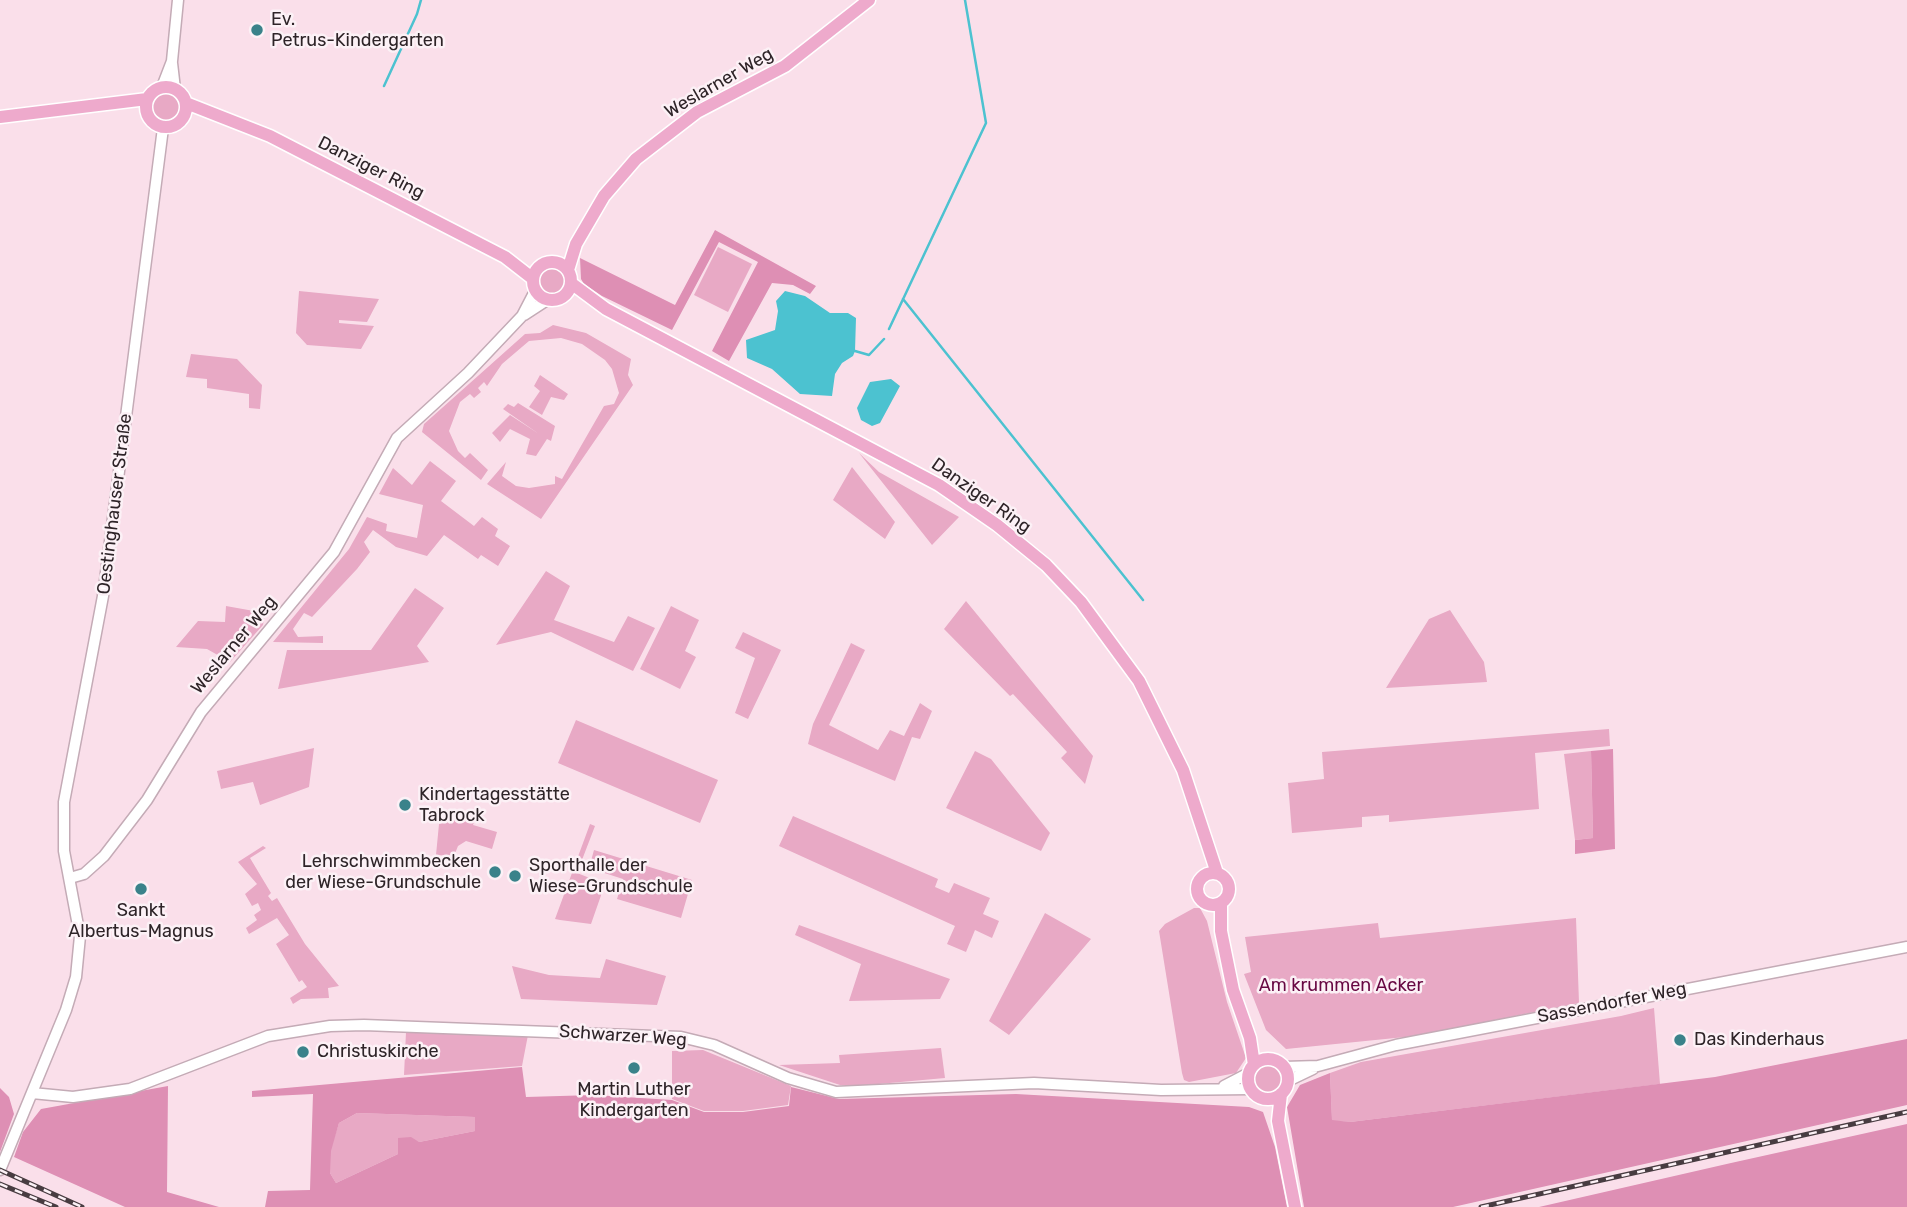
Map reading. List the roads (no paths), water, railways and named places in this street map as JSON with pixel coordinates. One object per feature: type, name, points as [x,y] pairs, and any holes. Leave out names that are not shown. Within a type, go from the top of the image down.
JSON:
[{"type":"main road","name":"Weslarner Weg","points":[[565,272],[576,244],[618,177],[656,142],[697,112],[785,66],[869,0]]},
{"type":"main road","points":[[0,117],[82,106],[116,105],[147,99],[168,88],[185,110],[176,125],[163,128],[156,125],[146,113],[116,105]]},
{"type":"main road","points":[[146,113],[147,99]]},
{"type":"main road","name":"Danziger Ring","points":[[185,110],[219,116],[270,136],[536,272]]},
{"type":"main road","points":[[536,272],[565,272],[564,296],[547,300],[535,291],[536,272]]},
{"type":"main road","name":"Danziger Ring","points":[[565,272],[606,309]]},
{"type":"main road","name":"Danziger Ring","points":[[564,296],[606,309],[939,485],[997,525],[1046,565],[1089,612],[1139,681],[1183,770],[1206,842],[1211,874]]},
{"type":"main road","points":[[1211,874],[1229,886],[1226,899],[1214,904],[1198,897],[1196,891],[1197,884],[1211,874]]},
{"type":"main road","points":[[1214,904],[1233,990],[1250,1038],[1251,1089],[1266,1098],[1278,1121],[1295,1207]]},
{"type":"main road","points":[[1250,1038],[1270,1059],[1284,1067],[1288,1081],[1281,1094],[1278,1121]]},
{"type":"main road","points":[[1252,1069],[1270,1059]]},
{"type":"main road","points":[[1266,1098],[1281,1094]]},
{"type":"street","points":[[168,88],[178,0]]},
{"type":"street","name":"Oestinghauser Straße","points":[[0,1170],[66,1010],[76,977],[80,936],[63,844],[64,803],[103,596],[163,128]]},
{"type":"street","name":"Weslarner Weg","points":[[522,316],[535,291]]},
{"type":"street","name":"Weslarner Weg","points":[[70,878],[83,874],[104,856],[147,800],[201,712],[334,552],[361,508],[389,449],[411,422],[522,316],[547,300]]},
{"type":"street","name":"Sassendorfer Weg","points":[[1288,1081],[1318,1066],[1405,1044],[1907,947]]},
{"type":"street","name":"Schwarzer Weg","points":[[32,1093],[72,1097],[130,1089],[268,1036],[330,1026],[364,1025],[681,1037],[713,1045],[788,1078],[836,1092],[999,1083],[1161,1090],[1251,1089]]},
{"type":"street","name":"Sassendorfer Weg","points":[[1284,1067],[1318,1066]]},
{"type":"street","name":"Schwarzer Weg","points":[[1217,1088],[1238,1081],[1252,1069]]},
{"type":"water","points":[[785,291],[805,296],[830,313],[848,313],[856,318],[855,351],[835,374],[832,396],[800,394],[772,369],[747,358],[746,340],[775,330],[778,311],[776,301]]},
{"type":"water","points":[[891,379],[900,386],[880,423],[872,426],[861,420],[857,408],[870,382]]},
{"type":"waterway","points":[[384,86],[421,0]]},
{"type":"waterway","points":[[889,329],[986,123],[965,0]]},
{"type":"waterway","points":[[903,299],[1143,600]]},
{"type":"waterway","points":[[855,351],[869,355],[884,339]]},
{"type":"railway","points":[[1481,1207],[1907,1112]]},
{"type":"railway","points":[[0,1170],[82,1207]]},
{"type":"railway","points":[[0,1184],[56,1207]]},
{"type":"place","name":"Ev. Petrus-Kindergarten","points":[[257,30]]},
{"type":"place","name":"Kindertagesstätte Tabrock","points":[[405,805]]},
{"type":"place","name":"Lehrschwimmbecken der Wiese-Grundschule","points":[[495,872]]},
{"type":"place","name":"Sporthalle der Wiese-Grundschule","points":[[515,876]]},
{"type":"place","name":"Sankt Albertus-Magnus","points":[[141,889]]},
{"type":"place","name":"Das Kinderhaus","points":[[1680,1040]]},
{"type":"place","name":"Christuskirche","points":[[303,1052]]},
{"type":"place","name":"Martin Luther Kindergarten","points":[[634,1068]]},
{"type":"park label","name":"Am krummen Acker","points":[[1341,986]]}]
